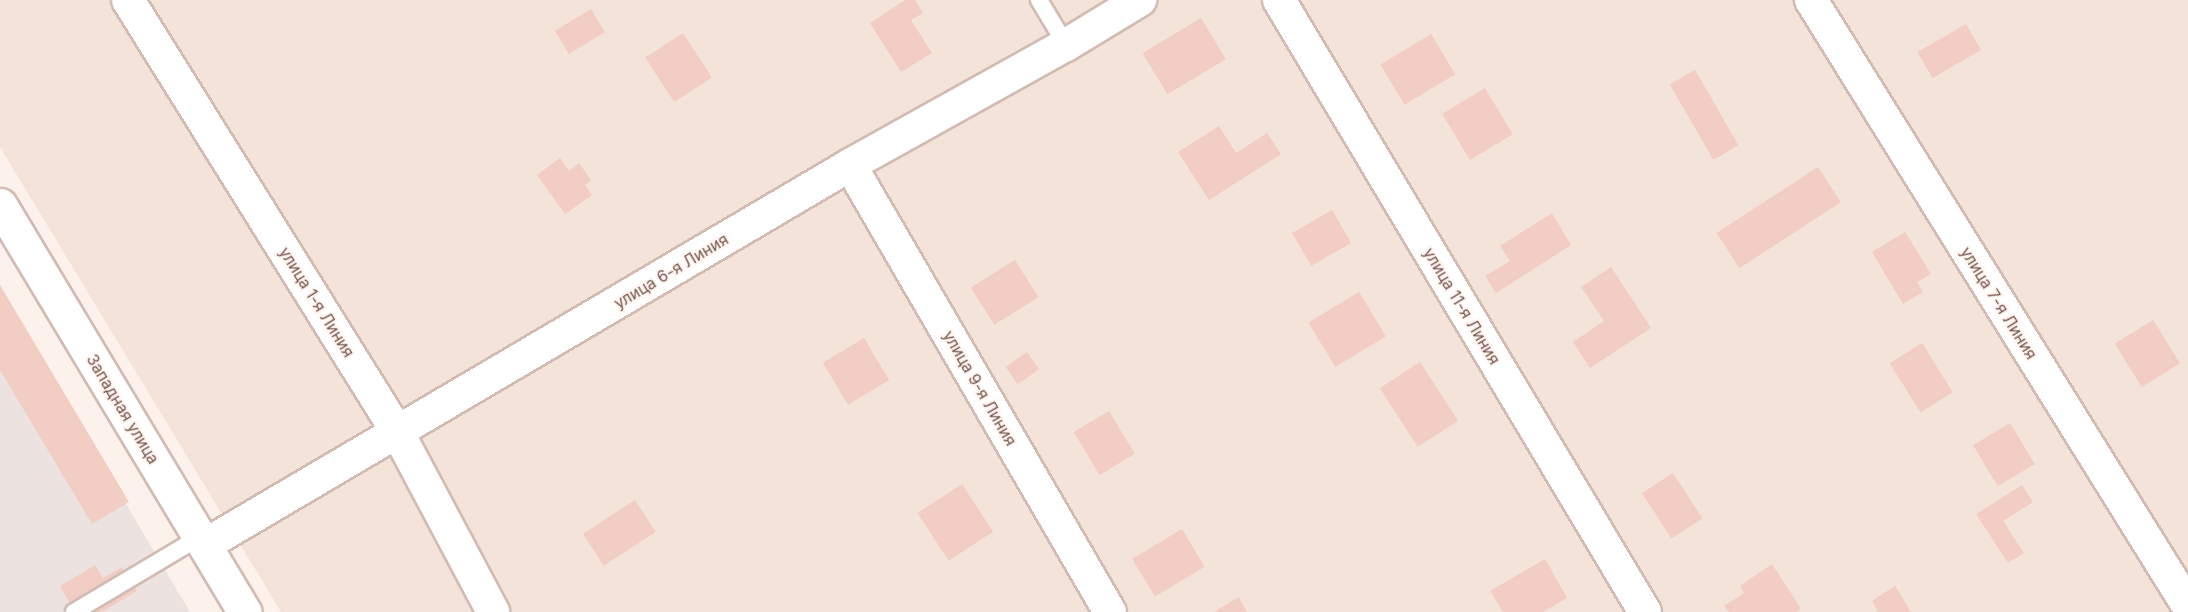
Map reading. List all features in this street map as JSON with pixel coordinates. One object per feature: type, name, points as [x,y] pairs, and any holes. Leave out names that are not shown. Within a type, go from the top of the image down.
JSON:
[{"type":"street","name":"улица 1-я Линия","points":[[128,0],[398,433],[493,612]]},
{"type":"street","name":"улица 6-я Линия","points":[[202,541],[398,433],[850,165],[1066,45],[1140,0]]},
{"type":"street","name":"улица 11-я Линия","points":[[1279,0],[1645,612]]},
{"type":"street","name":"улица 7-я Линия","points":[[1811,0],[2188,606]]},
{"type":"street","name":"улица 9-я Линия","points":[[850,165],[1110,612]]},
{"type":"street","name":"Западная улица","points":[[0,205],[245,612]]},
{"type":"lane","points":[[1039,0],[1066,45]]},
{"type":"lane","points":[[74,612],[202,541]]},
{"type":"shaded area","points":[[0,0],[2188,0],[2188,612],[281,612],[0,147]]},
{"type":"shaded area","points":[[0,289],[126,504],[190,612],[0,612]]},
{"type":"building","points":[[905,0],[915,0],[923,13],[911,20],[932,53],[901,72],[870,23]]},
{"type":"building","points":[[591,9],[605,32],[569,54],[555,31]]},
{"type":"building","points":[[1201,18],[1226,59],[1167,94],[1143,53]]},
{"type":"building","points":[[1966,24],[1981,50],[1933,78],[1918,52]]},
{"type":"building","points":[[683,33],[712,77],[674,102],[645,58]]},
{"type":"building","points":[[1431,34],[1455,74],[1405,105],[1380,64]]},
{"type":"building","points":[[1695,70],[1738,145],[1713,160],[1670,84]]},
{"type":"building","points":[[1485,88],[1513,134],[1470,160],[1442,114]]},
{"type":"building","points":[[1219,126],[1236,153],[1267,133],[1281,154],[1209,200],[1178,152]]},
{"type":"building","points":[[560,158],[569,171],[579,163],[591,180],[585,185],[592,195],[565,214],[537,175]]},
{"type":"building","points":[[1818,167],[1841,202],[1739,268],[1717,233]]},
{"type":"building","points":[[1332,210],[1351,243],[1311,266],[1292,233]]},
{"type":"building","points":[[1552,213],[1571,245],[1496,293],[1485,276],[1510,261],[1500,246]]},
{"type":"building","points":[[1905,232],[1931,274],[1917,282],[1923,292],[1903,304],[1872,252]]},
{"type":"building","points":[[1015,260],[1038,297],[994,325],[971,288]]},
{"type":"building","points":[[1611,267],[1651,328],[1590,368],[1573,342],[1604,321],[1581,287]]},
{"type":"building","points":[[0,285],[129,502],[92,524],[0,370]]},
{"type":"building","points":[[1359,292],[1386,337],[1335,367],[1308,322]]},
{"type":"building","points":[[2153,320],[2180,363],[2142,387],[2115,344]]},
{"type":"building","points":[[864,338],[889,380],[848,405],[823,363]]},
{"type":"building","points":[[1922,343],[1953,392],[1921,412],[1890,363]]},
{"type":"building","points":[[1027,352],[1039,369],[1018,384],[1006,367]]},
{"type":"building","points":[[1420,362],[1458,421],[1418,447],[1380,388]]},
{"type":"building","points":[[1109,411],[1135,454],[1100,475],[1074,432]]},
{"type":"building","points":[[2010,423],[2035,464],[1998,486],[1973,445]]},
{"type":"building","points":[[1673,473],[1702,518],[1671,538],[1642,493]]},
{"type":"building","points":[[962,484],[993,532],[949,561],[918,513]]},
{"type":"building","points":[[2022,485],[2033,502],[2003,521],[2024,553],[2008,563],[1976,514]]},
{"type":"building","points":[[635,500],[656,532],[604,566],[583,534]]},
{"type":"building","points":[[1182,529],[1205,567],[1155,597],[1132,559]]},
{"type":"building","points":[[1545,559],[1567,598],[1543,612],[1503,612],[1490,591]]},
{"type":"building","points":[[1772,564],[1801,609],[1796,612],[1729,612],[1724,606],[1744,593],[1740,586]]},
{"type":"building","points":[[95,565],[103,578],[122,567],[137,591],[102,612],[75,612],[60,586]]},
{"type":"building","points":[[1895,586],[1911,612],[1878,612],[1872,601]]},
{"type":"building","points":[[1239,597],[1247,612],[1214,612]]}]
